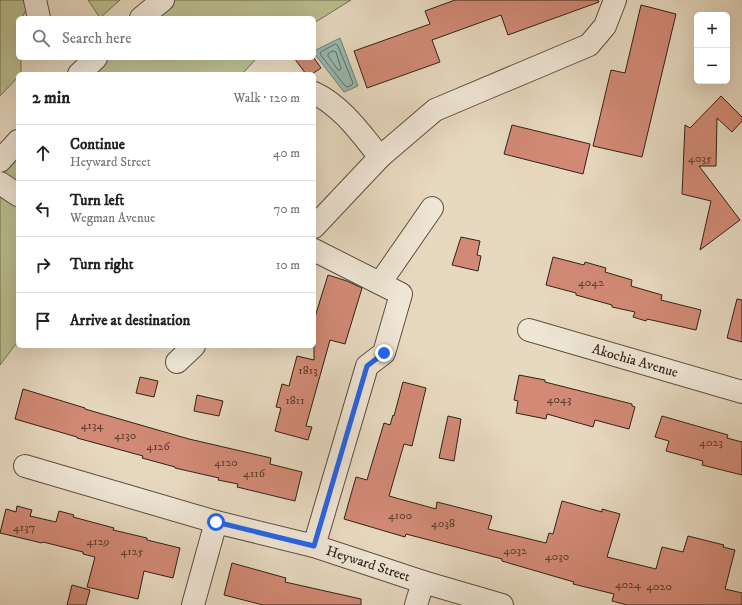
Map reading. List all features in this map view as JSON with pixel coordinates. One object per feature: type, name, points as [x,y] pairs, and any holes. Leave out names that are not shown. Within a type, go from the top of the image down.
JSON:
[{"type":"street","points":[[35,0],[39,16]]},
{"type":"street","points":[[143,16],[163,0]]},
{"type":"street","points":[[316,226],[380,157],[435,110],[590,45],[604,26],[614,0]]},
{"type":"street","points":[[316,94],[322,96],[347,118],[380,157]]},
{"type":"street","points":[[0,161],[16,143]]},
{"type":"street","points":[[0,183],[16,194]]},
{"type":"street","points":[[380,283],[432,208]]},
{"type":"street","points":[[314,546],[367,366],[384,353],[401,294],[316,251]]},
{"type":"street","name":"Akochia Avenue","points":[[529,330],[742,392]]},
{"type":"street","points":[[177,362],[192,348]]},
{"type":"street","name":"Heyward Street","points":[[25,466],[216,522],[314,546],[423,582],[502,605]]},
{"type":"street","points":[[193,605],[216,522]]},
{"type":"street","points":[[416,605],[423,582]]},
{"type":"green space","points":[[0,0],[31,0],[23,16],[16,16],[16,60],[21,60],[21,72],[16,72],[16,79],[0,96]]},
{"type":"green space","points":[[88,0],[120,0],[102,16],[99,16]]},
{"type":"green space","points":[[163,0],[351,0],[316,22],[316,16],[143,16]]},
{"type":"green space","points":[[94,60],[255,60],[244,72],[81,72]]},
{"type":"green space","points":[[16,143],[16,344],[0,365],[0,161]]},
{"type":"water","points":[[340,38],[358,86],[344,92],[316,56],[316,50]]},
{"type":"building","points":[[455,0],[598,0],[599,2],[508,35],[501,15],[432,40],[440,62],[367,88],[354,51],[430,24],[425,11]]},
{"type":"building","points":[[641,5],[676,14],[642,157],[593,146],[611,70],[625,73]]},
{"type":"building","points":[[296,60],[315,60],[321,68],[315,72],[304,72]]},
{"type":"building","points":[[721,96],[742,117],[742,121],[732,132],[717,118],[716,166],[699,166],[740,220],[700,250],[711,201],[682,194],[685,125],[690,128]]},
{"type":"building","points":[[512,125],[590,144],[583,174],[504,154]]},
{"type":"building","points":[[461,237],[480,241],[477,255],[481,256],[478,271],[452,265]]},
{"type":"building","points":[[553,257],[584,265],[585,262],[606,268],[605,272],[632,280],[631,286],[662,295],[661,300],[701,310],[696,330],[647,319],[646,321],[633,317],[635,312],[612,307],[612,305],[576,295],[576,293],[546,285]]},
{"type":"building","points":[[328,275],[362,288],[345,344],[330,340],[306,426],[312,427],[308,440],[275,431],[281,408],[276,407],[282,384],[289,386],[297,356],[314,360],[314,348],[316,348],[316,314]]},
{"type":"building","points":[[737,299],[742,300],[742,342],[727,338]]},
{"type":"building","points":[[519,375],[545,380],[545,382],[632,404],[632,406],[635,407],[629,429],[595,420],[593,427],[547,414],[546,419],[516,413],[518,401],[514,400]]},
{"type":"building","points":[[140,377],[158,381],[154,397],[136,393]]},
{"type":"building","points":[[403,382],[426,388],[412,446],[404,444],[389,496],[436,509],[437,502],[492,516],[488,529],[546,543],[549,533],[553,534],[562,501],[602,512],[602,509],[620,514],[607,557],[656,569],[662,547],[683,552],[688,536],[724,545],[723,547],[735,550],[725,589],[742,593],[742,605],[627,605],[612,601],[614,594],[573,584],[574,582],[502,561],[502,559],[406,534],[405,537],[344,519],[356,477],[367,480],[384,423],[390,425],[393,415],[394,416]]},
{"type":"building","points":[[23,389],[85,409],[189,439],[271,458],[270,464],[302,472],[295,501],[237,487],[238,484],[218,480],[219,478],[175,468],[142,458],[143,456],[15,419]]},
{"type":"building","points":[[197,395],[223,401],[219,416],[194,411]]},
{"type":"building","points":[[448,416],[461,419],[454,461],[439,458]]},
{"type":"building","points":[[662,416],[728,435],[727,438],[742,442],[742,475],[702,465],[703,461],[666,451],[669,441],[655,437]]},
{"type":"building","points":[[17,506],[32,510],[30,516],[56,522],[59,511],[74,515],[73,517],[114,528],[113,530],[180,548],[173,578],[144,571],[138,599],[87,587],[95,557],[83,554],[83,552],[0,533],[6,509],[16,512]]},
{"type":"building","points":[[232,563],[286,578],[285,582],[361,599],[361,605],[263,605],[224,595]]},
{"type":"building","points":[[72,585],[90,590],[86,605],[67,605]]},
{"type":"route","points":[[216,522],[314,546],[367,366],[384,353]]}]
